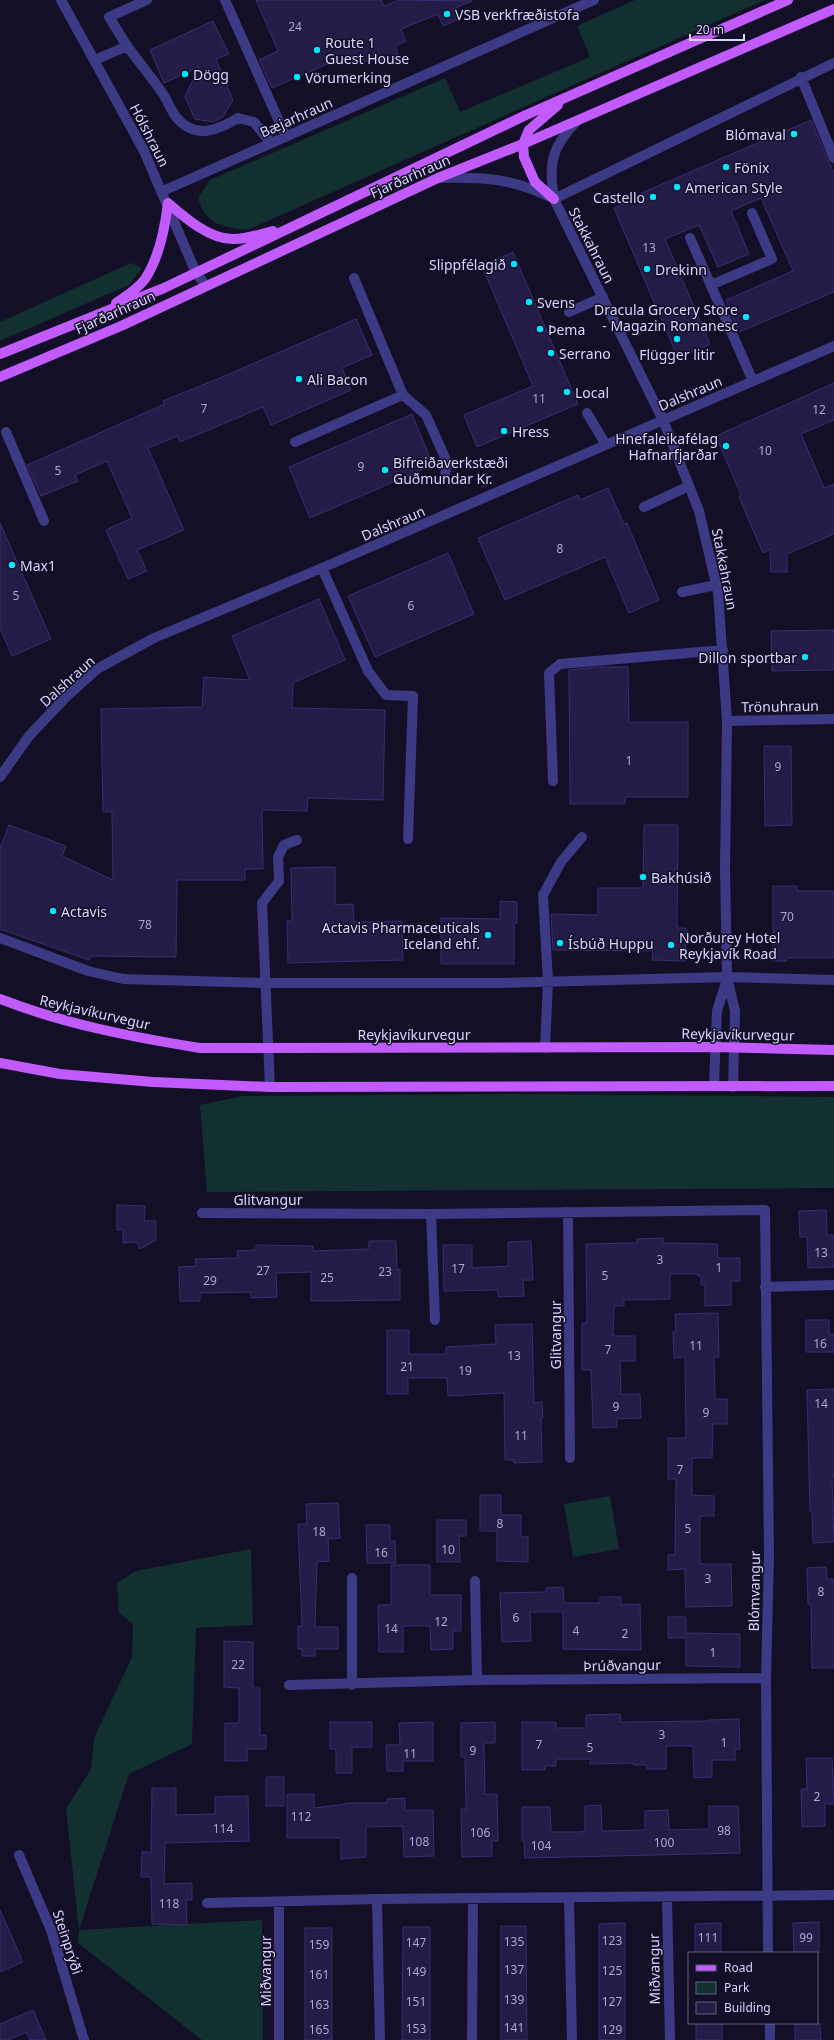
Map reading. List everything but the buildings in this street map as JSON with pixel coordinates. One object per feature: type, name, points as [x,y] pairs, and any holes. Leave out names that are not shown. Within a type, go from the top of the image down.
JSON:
[{"type":"main road","name":"Fjarðarhraun","points":[[0,354],[100,314],[196,273],[574,93],[788,0]]},
{"type":"main road","name":"Fjarðarhraun","points":[[0,377],[121,326],[438,178],[577,121],[834,9]]},
{"type":"main road","points":[[554,199],[535,182],[524,157],[523,144],[529,130],[536,122],[574,93]]},
{"type":"main road","points":[[168,203],[190,222],[216,236],[232,240],[249,238],[304,222]]},
{"type":"main road","points":[[100,314],[130,293],[145,279],[155,259],[164,229],[168,203]]},
{"type":"main road","name":"Reykjavíkurvegur","points":[[0,999],[31,1011],[138,1038],[200,1048],[715,1047],[834,1050]]},
{"type":"main road","points":[[0,1063],[60,1074],[153,1082],[270,1087],[834,1086]]},
{"type":"street","name":"Hólshraun","points":[[61,0],[144,151],[163,191],[196,273],[206,286]]},
{"type":"street","points":[[147,0],[109,17],[127,46],[162,92],[176,117],[183,124],[200,131],[219,129],[238,118],[254,122],[271,143]]},
{"type":"street","points":[[225,0],[286,137]]},
{"type":"street","name":"Bæjarhraun","points":[[163,191],[594,0]]},
{"type":"street","points":[[95,60],[127,46]]},
{"type":"street","points":[[554,199],[834,62]]},
{"type":"street","points":[[801,77],[834,158]]},
{"type":"street","name":"Stakkahraun","points":[[577,121],[563,135],[556,147],[551,165],[551,181],[554,199],[663,420],[699,511],[716,585],[723,650],[727,721],[725,827],[727,978],[735,1011],[736,1048],[733,1087]]},
{"type":"street","name":"Stakkahraun","points":[[438,178],[495,179],[516,183],[554,199]]},
{"type":"street","points":[[711,285],[772,259],[752,213]]},
{"type":"street","points":[[690,238],[753,381]]},
{"type":"street","points":[[354,278],[403,395],[426,415],[447,462],[445,474]]},
{"type":"street","points":[[569,312],[603,297]]},
{"type":"street","name":"Dalshraun","points":[[0,777],[29,736],[66,697],[97,669],[154,638],[322,568],[834,346]]},
{"type":"street","points":[[295,442],[403,395]]},
{"type":"street","points":[[587,413],[606,445]]},
{"type":"street","points":[[6,432],[44,521]]},
{"type":"street","points":[[644,507],[689,486]]},
{"type":"street","points":[[322,568],[368,671],[386,695],[413,696],[408,839]]},
{"type":"street","points":[[682,592],[716,585]]},
{"type":"street","points":[[553,781],[549,673],[560,664],[723,650]]},
{"type":"street","name":"Trönuhraun","points":[[727,721],[834,719]]},
{"type":"street","points":[[545,1048],[548,981],[543,895],[561,862],[582,837]]},
{"type":"street","points":[[270,1087],[262,903],[278,881],[278,857],[284,845],[297,840]]},
{"type":"street","points":[[0,938],[88,971],[123,979],[266,983],[500,983],[727,978],[834,980]]},
{"type":"street","name":"Stakkahraun","points":[[714,1086],[718,1011],[727,978]]},
{"type":"street","name":"Glitvangur","points":[[202,1213],[431,1214],[765,1210]]},
{"type":"street","name":"Blómvangur","points":[[765,1210],[769,1555],[766,1678],[767,1896]]},
{"type":"street","name":"Glitvangur","points":[[568,1212],[570,1458]]},
{"type":"street","points":[[431,1214],[435,1320]]},
{"type":"street","points":[[765,1287],[834,1285]]},
{"type":"street","points":[[352,1578],[352,1685]]},
{"type":"street","points":[[475,1581],[477,1680]]},
{"type":"street","name":"Þrúðvangur","points":[[289,1685],[352,1685],[477,1680],[766,1678]]},
{"type":"street","name":"Steinprýði","points":[[19,1855],[51,1930],[84,2040]]},
{"type":"street","points":[[767,1896],[768,1952]]},
{"type":"street","points":[[208,1903],[377,1898],[473,1899],[834,1896]]},
{"type":"street","name":"Miðvangur","points":[[667,1897],[670,2040]]},
{"type":"street","points":[[377,1898],[380,2040]]},
{"type":"street","points":[[569,1898],[572,2040]]},
{"type":"street","points":[[472,2040],[473,1899]]},
{"type":"street","name":"Miðvangur","points":[[279,1902],[279,2040]]},
{"type":"street","points":[[770,2024],[770,2040]]},
{"type":"green space","points":[[635,0],[765,0],[247,230],[222,226],[216,223],[206,214],[202,207],[198,198],[210,180],[445,78],[460,112],[590,57],[577,26]]},
{"type":"green space","points":[[131,263],[142,268],[129,285],[0,341],[0,322]]},
{"type":"green space","points":[[521,1094],[834,1097],[834,1188],[207,1192],[200,1105],[243,1096]]},
{"type":"green space","points":[[610,1496],[619,1549],[573,1557],[564,1504]]},
{"type":"green space","points":[[251,1549],[253,1625],[196,1628],[192,1744],[129,1774],[79,1930],[66,1809],[91,1769],[94,1738],[132,1657],[133,1624],[119,1613],[117,1583],[136,1571]]},
{"type":"green space","points":[[262,1920],[262,2040],[202,2040],[78,1943],[79,1930]]},
{"type":"place","name":"VSB verkfræðistofa","points":[[447,14]]},
{"type":"place","name":"Route 1 Guest House","points":[[317,50]]},
{"type":"place","name":"Dögg","points":[[185,74]]},
{"type":"place","name":"Vörumerking","points":[[297,77]]},
{"type":"place","name":"Blómaval","points":[[794,134]]},
{"type":"place","name":"Fönix","points":[[726,167]]},
{"type":"place","name":"American Style","points":[[677,187]]},
{"type":"place","name":"Castello","points":[[653,197]]},
{"type":"place","name":"Slippfélagið","points":[[514,264]]},
{"type":"place","name":"Drekinn","points":[[647,269]]},
{"type":"place","name":"Svens","points":[[529,302]]},
{"type":"place","name":"Dracula Grocery Store - Magazin Romanesc","points":[[746,317]]},
{"type":"place","name":"Þema","points":[[540,329]]},
{"type":"place","name":"Flügger litir","points":[[677,339]]},
{"type":"place","name":"Serrano","points":[[551,353]]},
{"type":"place","name":"Ali Bacon","points":[[299,379]]},
{"type":"place","name":"Local","points":[[567,392]]},
{"type":"place","name":"Hress","points":[[504,431]]},
{"type":"place","name":"Hnefaleikafélag Hafnarfjarðar","points":[[726,446]]},
{"type":"place","name":"Bifreiðaverkstæði Guðmundar Kr.","points":[[385,470]]},
{"type":"place","name":"Max1","points":[[12,565]]},
{"type":"place","name":"Dillon sportbar","points":[[805,657]]},
{"type":"place","name":"Bakhúsið","points":[[643,877]]},
{"type":"place","name":"Actavis","points":[[53,911]]},
{"type":"place","name":"Actavis Pharmaceuticals Iceland ehf.","points":[[488,935]]},
{"type":"place","name":"Ísbúð Huppu","points":[[560,943]]},
{"type":"place","name":"Norðurey Hotel Reykjavík Road","points":[[671,945]]}]
